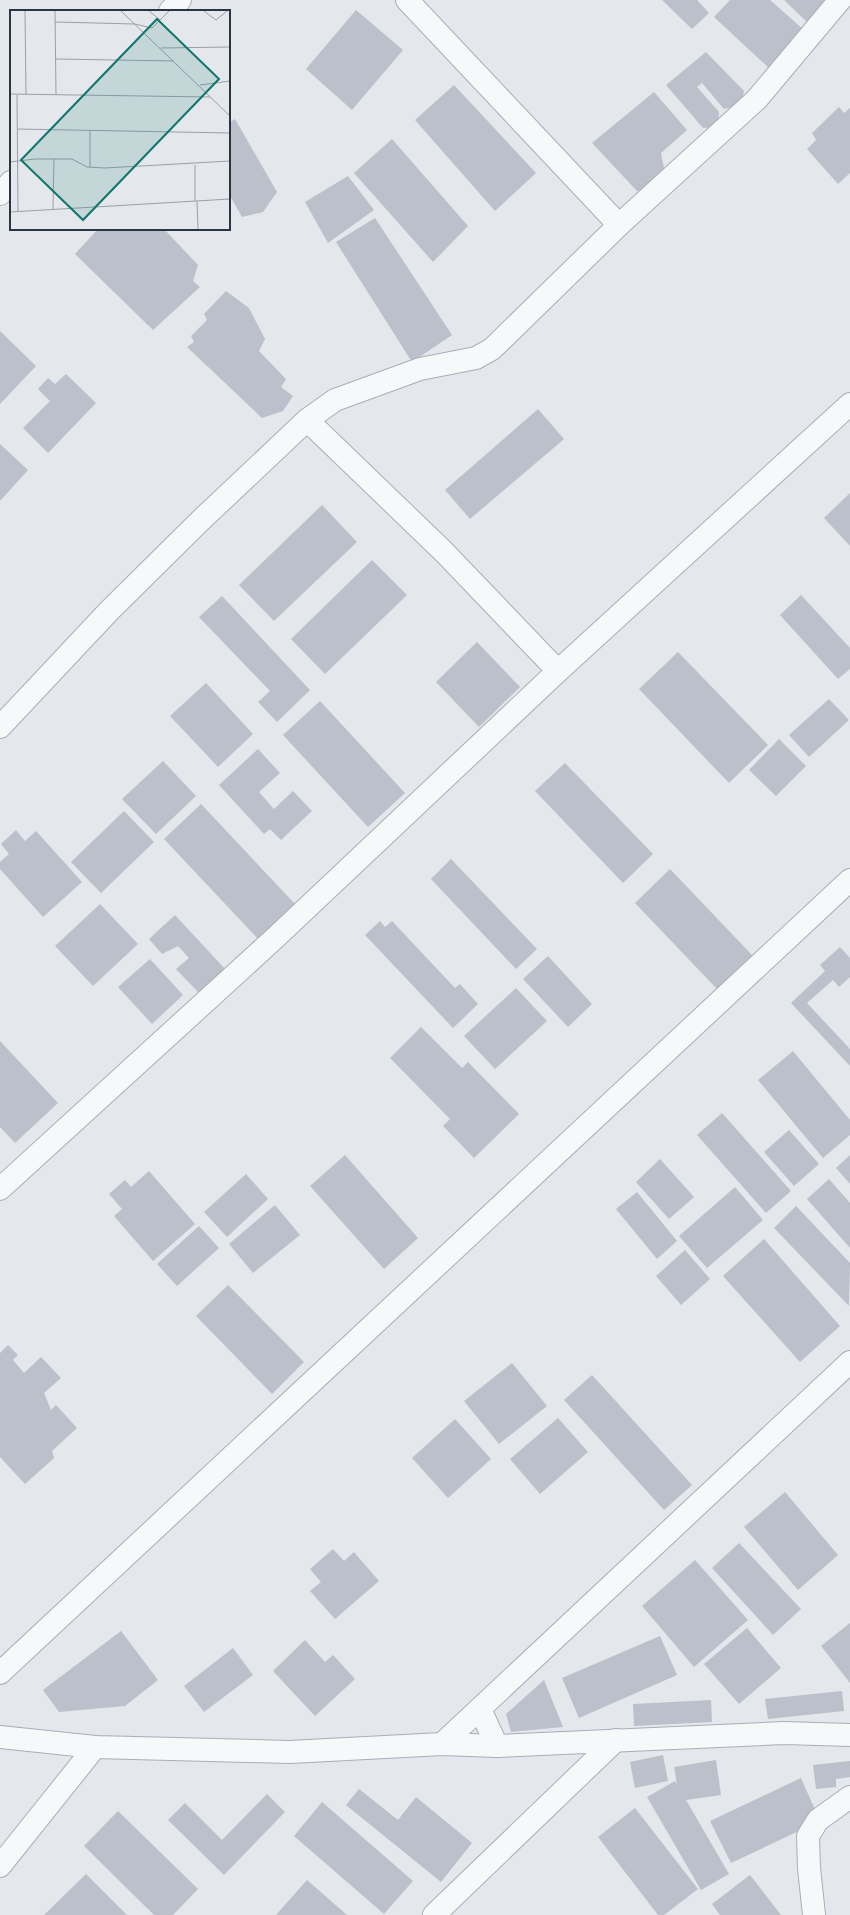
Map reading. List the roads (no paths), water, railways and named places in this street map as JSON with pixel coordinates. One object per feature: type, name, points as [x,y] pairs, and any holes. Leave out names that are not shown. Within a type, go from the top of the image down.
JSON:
[{"type":"street","points":[[171,10],[180,0]]},
{"type":"street","points":[[407,0],[619,225]]},
{"type":"street","points":[[0,727],[109,611],[307,420],[335,400],[420,369],[476,358],[492,349],[619,225],[757,99],[840,0]]},
{"type":"street","points":[[0,194],[10,183]]},
{"type":"street","points":[[0,1189],[269,944],[558,671],[850,404]]},
{"type":"street","points":[[307,420],[444,552],[558,671]]},
{"type":"street","points":[[0,1673],[850,880]]},
{"type":"street","points":[[442,1744],[850,1362]]},
{"type":"street","points":[[480,1708],[497,1746]]},
{"type":"street","points":[[0,1737],[95,1747],[290,1752],[442,1744],[497,1746],[784,1733],[850,1735]]},
{"type":"street","points":[[434,1915],[616,1740]]},
{"type":"street","points":[[0,1866],[95,1747]]},
{"type":"street","points":[[814,1915],[809,1868],[808,1836],[818,1820],[850,1798]]}]
